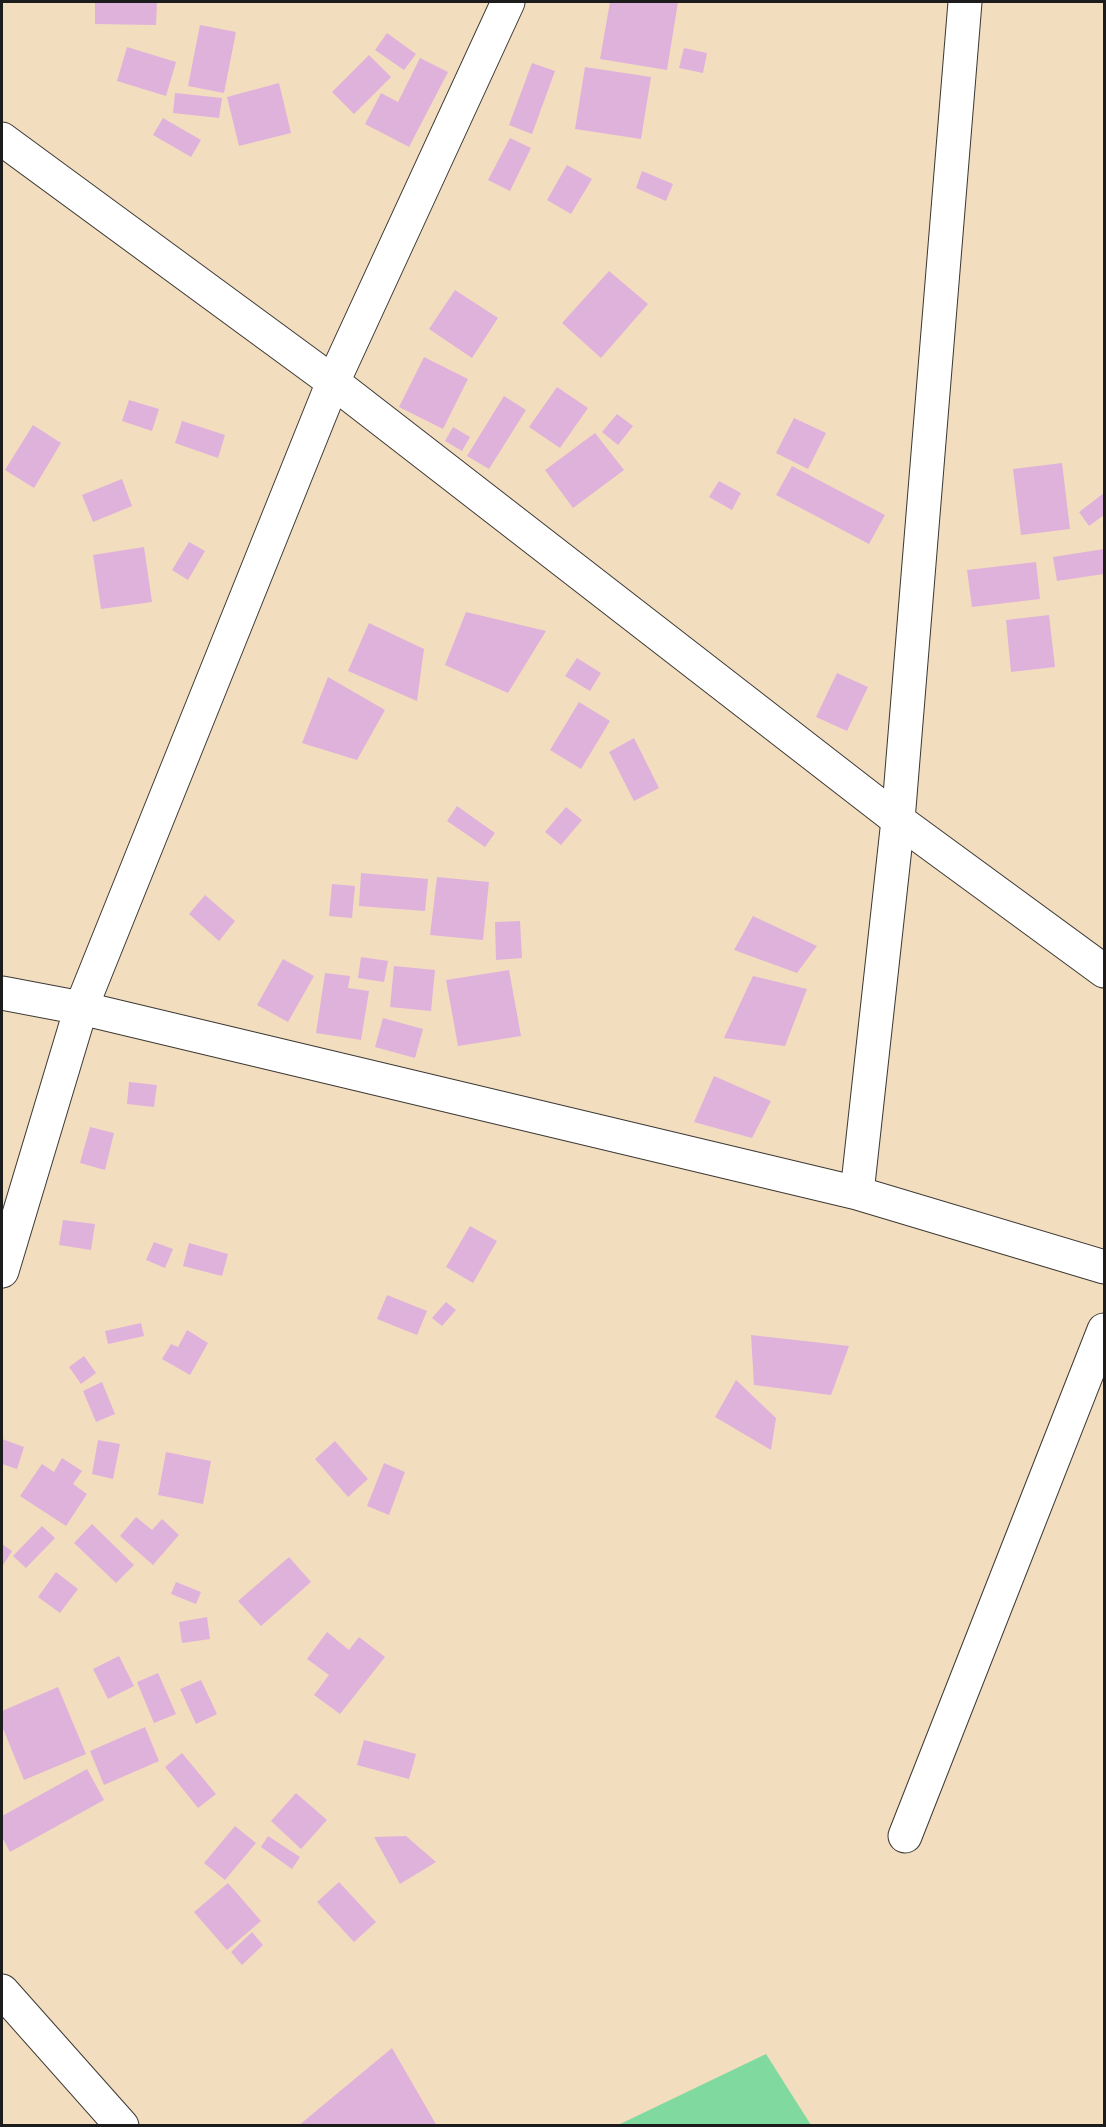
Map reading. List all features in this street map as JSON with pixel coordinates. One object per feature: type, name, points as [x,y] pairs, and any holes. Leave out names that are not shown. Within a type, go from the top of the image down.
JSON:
[{"type":"street","points":[[2,1271],[81,1008],[333,382],[508,2]]},
{"type":"street","points":[[857,1193],[898,820],[965,2]]},
{"type":"street","points":[[2,140],[333,382],[898,820],[1104,971]]},
{"type":"street","points":[[2,993],[81,1008],[857,1193],[1104,1267]]},
{"type":"street","points":[[905,1836],[1104,1330]]},
{"type":"street","points":[[2,1991],[122,2126]]},
{"type":"green space","points":[[766,2054],[811,2125],[618,2125]]},
{"type":"building","points":[[95,2],[157,2],[156,25],[95,24]]},
{"type":"building","points":[[610,2],[678,2],[667,70],[600,59]]},
{"type":"building","points":[[200,25],[236,32],[224,93],[188,86]]},
{"type":"building","points":[[387,33],[416,54],[404,70],[375,50]]},
{"type":"building","points":[[127,47],[176,62],[166,96],[117,81]]},
{"type":"building","points":[[684,48],[707,53],[703,73],[679,68]]},
{"type":"building","points":[[369,55],[391,77],[354,114],[332,92]]},
{"type":"building","points":[[420,58],[448,72],[409,147],[365,124],[381,93],[398,102]]},
{"type":"building","points":[[532,63],[555,71],[532,134],[509,125]]},
{"type":"building","points":[[585,67],[651,77],[641,139],[575,129]]},
{"type":"building","points":[[279,83],[291,133],[239,146],[227,97]]},
{"type":"building","points":[[175,93],[222,98],[219,118],[173,113]]},
{"type":"building","points":[[163,118],[201,140],[191,157],[153,135]]},
{"type":"building","points":[[510,138],[531,148],[510,191],[488,180]]},
{"type":"building","points":[[567,165],[592,179],[571,214],[547,200]]},
{"type":"building","points":[[642,171],[673,184],[666,201],[636,188]]},
{"type":"building","points":[[609,271],[648,304],[601,358],[562,323]]},
{"type":"building","points":[[455,290],[498,318],[472,358],[429,329]]},
{"type":"building","points":[[424,357],[468,379],[443,429],[399,407]]},
{"type":"building","points":[[557,387],[588,408],[560,448],[529,427]]},
{"type":"building","points":[[504,396],[526,410],[489,469],[467,456]]},
{"type":"building","points":[[129,400],[159,409],[152,431],[122,421]]},
{"type":"building","points":[[617,414],[633,426],[618,445],[602,432]]},
{"type":"building","points":[[794,418],[826,433],[808,469],[776,453]]},
{"type":"building","points":[[182,421],[225,435],[218,458],[175,443]]},
{"type":"building","points":[[33,425],[61,443],[34,488],[5,470]]},
{"type":"building","points":[[453,427],[470,437],[462,451],[445,441]]},
{"type":"building","points":[[595,433],[624,470],[573,508],[545,470]]},
{"type":"building","points":[[1062,463],[1070,529],[1021,535],[1013,469]]},
{"type":"building","points":[[792,466],[885,515],[869,544],[776,495]]},
{"type":"building","points":[[122,479],[132,506],[93,522],[82,495]]},
{"type":"building","points":[[719,481],[741,493],[732,510],[709,497]]},
{"type":"building","points":[[1104,493],[1104,515],[1089,526],[1079,512]]},
{"type":"building","points":[[189,542],[205,551],[188,580],[172,570]]},
{"type":"building","points":[[144,547],[152,602],[101,609],[93,555]]},
{"type":"building","points":[[1104,549],[1104,574],[1057,581],[1053,557]]},
{"type":"building","points":[[1036,562],[1040,599],[972,607],[967,570]]},
{"type":"building","points":[[466,612],[546,631],[508,693],[445,665]]},
{"type":"building","points":[[1049,615],[1055,667],[1011,672],[1006,620]]},
{"type":"building","points":[[369,623],[424,649],[417,701],[348,671]]},
{"type":"building","points":[[577,658],[601,673],[590,691],[565,676]]},
{"type":"building","points":[[837,673],[868,687],[847,731],[816,717]]},
{"type":"building","points":[[328,677],[385,710],[357,760],[302,743]]},
{"type":"building","points":[[579,702],[610,721],[581,769],[550,750]]},
{"type":"building","points":[[634,738],[659,788],[634,801],[609,752]]},
{"type":"building","points":[[457,806],[495,833],[485,847],[447,821]]},
{"type":"building","points":[[566,807],[582,820],[561,845],[545,832]]},
{"type":"building","points":[[361,873],[428,879],[425,911],[359,906]]},
{"type":"building","points":[[437,877],[489,882],[483,940],[430,935]]},
{"type":"building","points":[[332,884],[355,886],[352,918],[329,916]]},
{"type":"building","points":[[205,895],[235,921],[219,941],[189,914]]},
{"type":"building","points":[[753,916],[817,946],[797,973],[734,950]]},
{"type":"building","points":[[520,921],[522,958],[496,960],[495,922]]},
{"type":"building","points":[[361,957],[388,961],[384,982],[358,978]]},
{"type":"building","points":[[283,959],[314,976],[288,1022],[257,1005]]},
{"type":"building","points":[[394,966],[435,970],[431,1011],[390,1007]]},
{"type":"building","points":[[509,970],[521,1036],[458,1046],[446,980]]},
{"type":"building","points":[[325,973],[350,976],[348,988],[369,991],[361,1040],[316,1033]]},
{"type":"building","points":[[753,976],[807,989],[785,1046],[724,1038]]},
{"type":"building","points":[[383,1018],[423,1029],[415,1058],[375,1047]]},
{"type":"building","points":[[714,1076],[771,1101],[752,1138],[694,1122]]},
{"type":"building","points":[[129,1082],[157,1085],[154,1107],[127,1104]]},
{"type":"building","points":[[90,1127],[114,1133],[105,1170],[80,1163]]},
{"type":"building","points":[[63,1220],[95,1224],[91,1250],[59,1245]]},
{"type":"building","points":[[470,1226],[497,1241],[473,1283],[446,1267]]},
{"type":"building","points":[[154,1242],[173,1249],[165,1268],[146,1260]]},
{"type":"building","points":[[189,1243],[228,1254],[222,1276],[183,1266]]},
{"type":"building","points":[[387,1295],[427,1311],[417,1335],[377,1319]]},
{"type":"building","points":[[446,1302],[456,1310],[442,1326],[432,1318]]},
{"type":"building","points":[[141,1323],[144,1336],[108,1344],[105,1331]]},
{"type":"building","points":[[187,1330],[208,1343],[190,1375],[162,1359],[171,1344],[178,1347]]},
{"type":"building","points":[[751,1335],[849,1346],[831,1395],[754,1385]]},
{"type":"building","points":[[84,1356],[96,1373],[81,1384],[69,1367]]},
{"type":"building","points":[[736,1380],[776,1418],[771,1450],[715,1417]]},
{"type":"building","points":[[102,1382],[115,1414],[96,1422],[83,1391]]},
{"type":"building","points":[[2,1439],[24,1447],[17,1469],[2,1464]]},
{"type":"building","points":[[98,1440],[120,1444],[113,1479],[92,1474]]},
{"type":"building","points":[[335,1441],[368,1479],[348,1497],[315,1459]]},
{"type":"building","points":[[166,1452],[211,1461],[203,1504],[158,1495]]},
{"type":"building","points":[[62,1458],[82,1471],[73,1484],[87,1494],[66,1526],[20,1496],[42,1464],[54,1472]]},
{"type":"building","points":[[384,1463],[405,1472],[389,1515],[367,1506]]},
{"type":"building","points":[[136,1517],[152,1530],[162,1519],[179,1535],[153,1565],[120,1536]]},
{"type":"building","points":[[92,1524],[134,1565],[116,1583],[74,1543]]},
{"type":"building","points":[[42,1526],[55,1538],[26,1568],[13,1556]]},
{"type":"building","points":[[2,1544],[12,1551],[2,1567]]},
{"type":"building","points":[[289,1557],[311,1582],[261,1626],[238,1601]]},
{"type":"building","points":[[56,1572],[78,1589],[60,1613],[38,1597]]},
{"type":"building","points":[[176,1582],[201,1592],[196,1604],[171,1594]]},
{"type":"building","points":[[207,1617],[210,1639],[182,1643],[179,1622]]},
{"type":"building","points":[[327,1632],[349,1650],[359,1637],[385,1657],[340,1714],[314,1695],[329,1675],[307,1659]]},
{"type":"building","points":[[119,1656],[134,1686],[108,1699],[93,1669]]},
{"type":"building","points":[[158,1673],[176,1714],[154,1723],[137,1682]]},
{"type":"building","points":[[201,1680],[217,1714],[196,1724],[180,1689]]},
{"type":"building","points":[[58,1687],[86,1754],[24,1780],[2,1726],[2,1711]]},
{"type":"building","points":[[145,1727],[159,1761],[104,1785],[90,1751]]},
{"type":"building","points":[[364,1740],[416,1754],[409,1779],[357,1765]]},
{"type":"building","points":[[182,1753],[216,1794],[198,1808],[165,1767]]},
{"type":"building","points":[[87,1769],[104,1800],[10,1852],[2,1837],[2,1816]]},
{"type":"building","points":[[296,1793],[327,1820],[301,1849],[271,1821]]},
{"type":"building","points":[[235,1826],[256,1843],[225,1880],[204,1863]]},
{"type":"building","points":[[268,1836],[300,1857],[292,1869],[261,1847]]},
{"type":"building","points":[[406,1836],[436,1862],[400,1884],[374,1837]]},
{"type":"building","points":[[339,1882],[376,1922],[354,1942],[317,1902]]},
{"type":"building","points":[[228,1883],[261,1921],[227,1950],[194,1912]]},
{"type":"building","points":[[252,1932],[263,1945],[242,1965],[231,1952]]},
{"type":"building","points":[[392,2048],[437,2126],[298,2126]]}]
